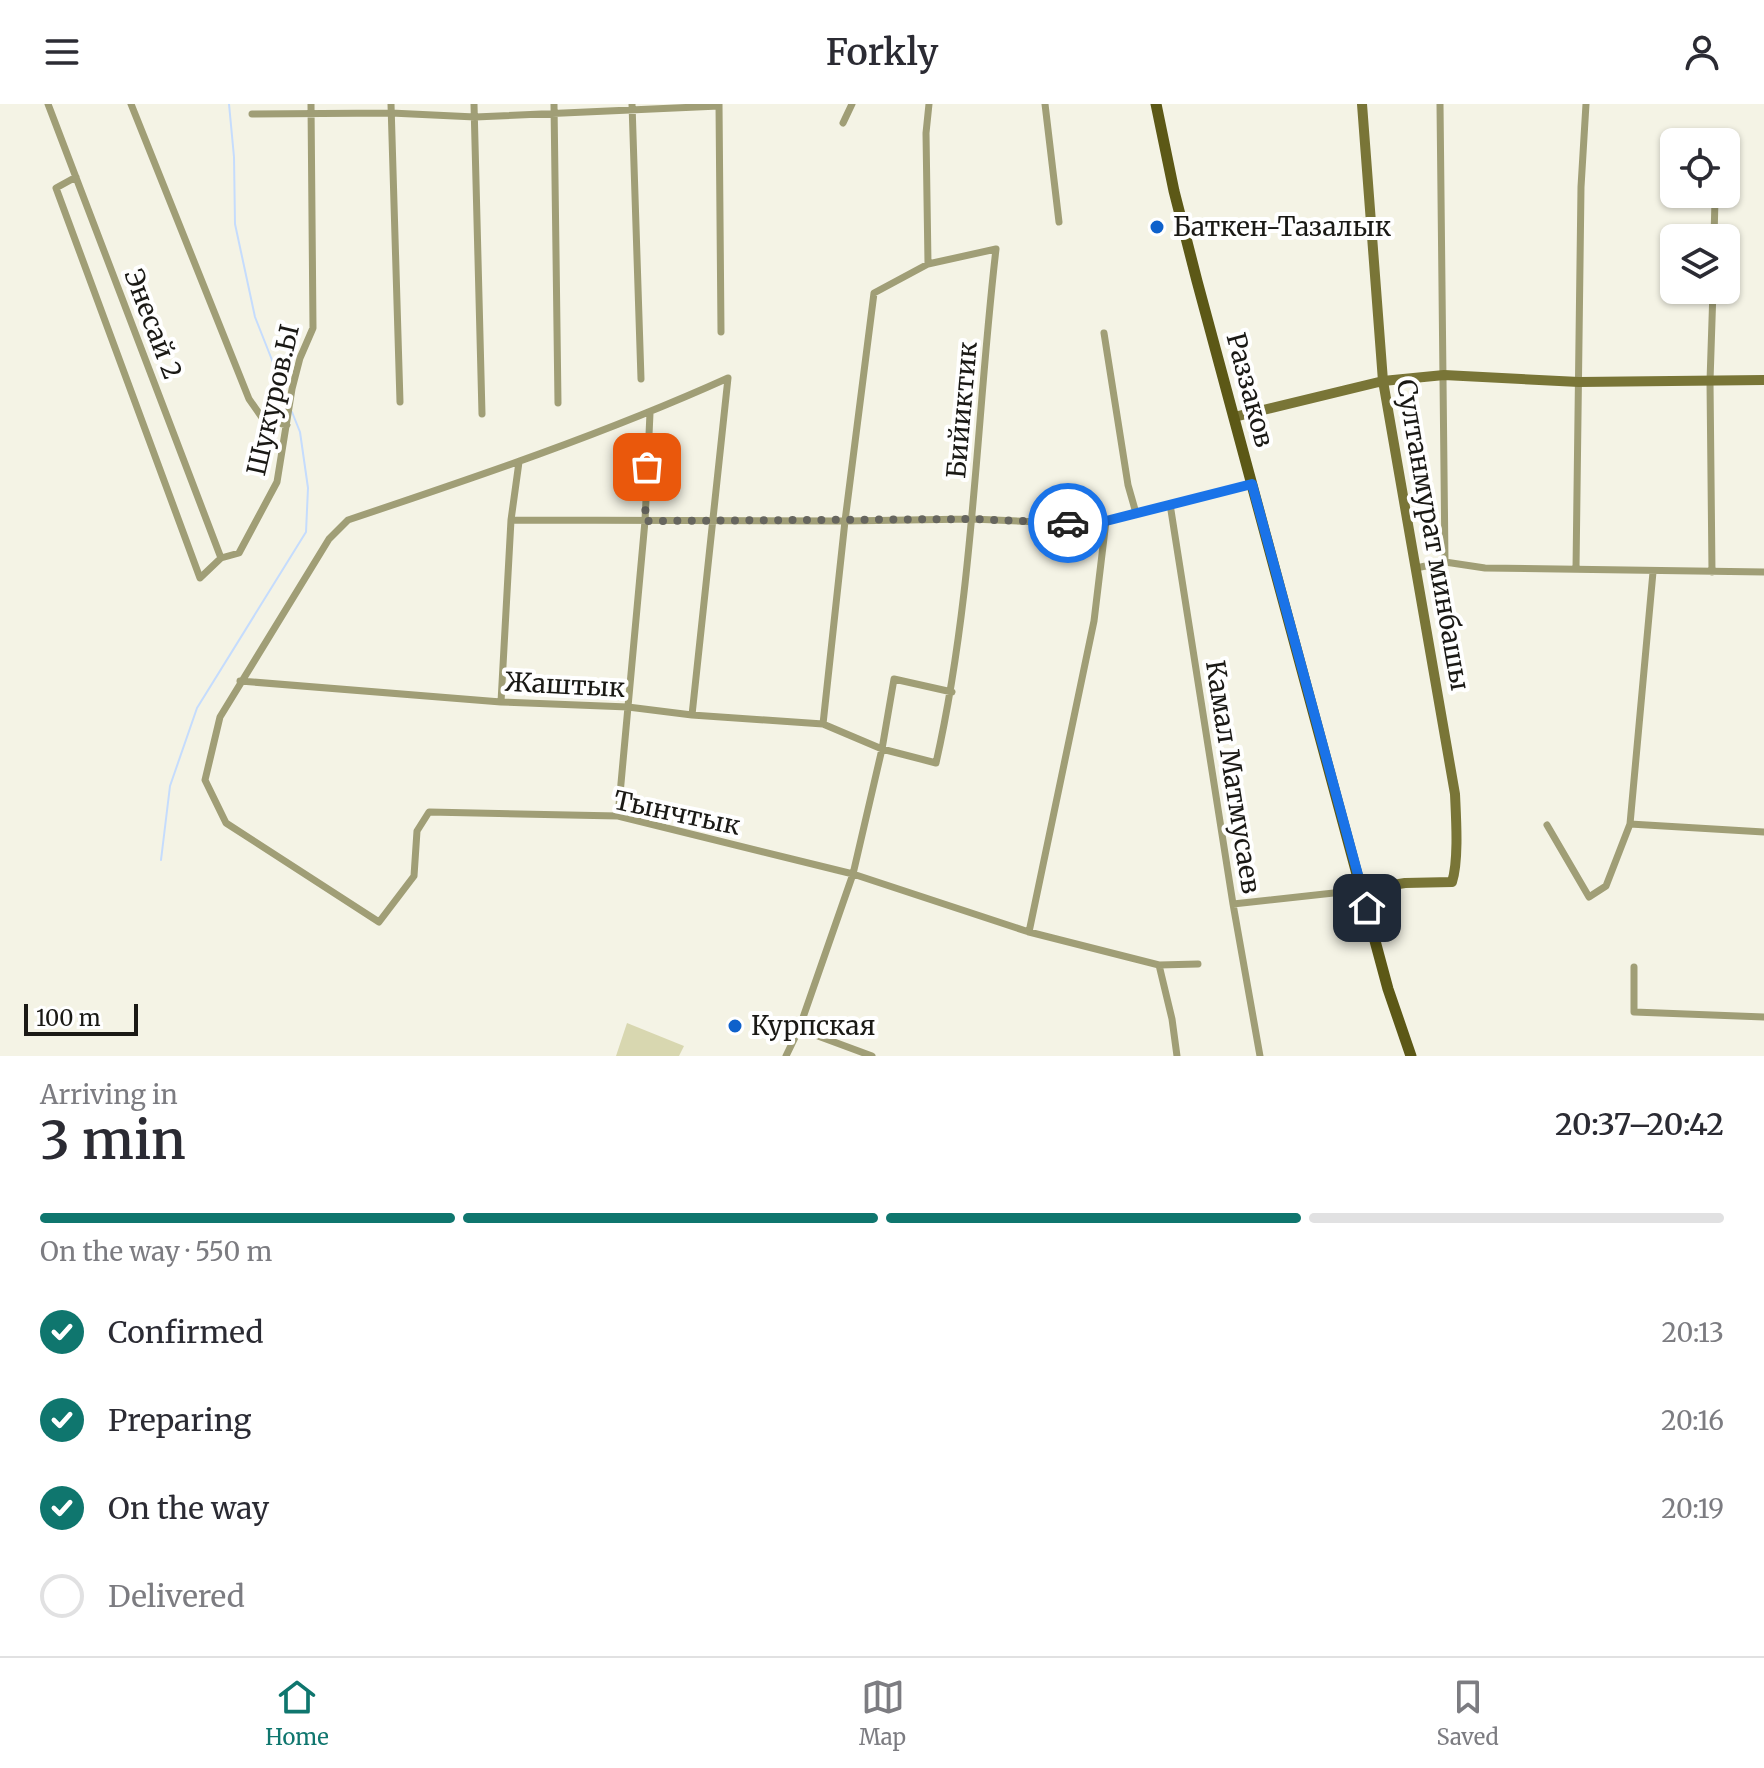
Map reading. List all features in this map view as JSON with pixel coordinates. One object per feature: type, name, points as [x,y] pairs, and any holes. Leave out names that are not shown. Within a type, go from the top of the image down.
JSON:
[{"type":"main road","name":"Раззаков","points":[[1156,104],[1174,191],[1234,417],[1388,989],[1411,1056]]},
{"type":"street","name":"Энесай 2","points":[[48,104],[221,558]]},
{"type":"street","points":[[131,104],[249,399],[263,419],[287,425]]},
{"type":"street","name":"Шукуров.Ы","points":[[76,177],[56,188],[200,578],[221,558],[239,553],[277,482],[300,358],[313,328],[311,104]]},
{"type":"street","points":[[474,104],[482,414]]},
{"type":"street","points":[[554,104],[558,403]]},
{"type":"street","points":[[843,123],[852,104]]},
{"type":"street","points":[[823,724],[874,293],[928,264],[926,133],[929,104]]},
{"type":"street","points":[[1045,104],[1059,222]]},
{"type":"street","name":"Султанмурат минбашы","points":[[1362,104],[1383,381],[1455,794],[1455,871],[1452,882],[1405,883],[1362,890]]},
{"type":"street","points":[[1440,104],[1445,562]]},
{"type":"street","points":[[1576,569],[1581,187],[1586,104]]},
{"type":"street","points":[[252,114],[312,114],[391,108],[475,117],[719,105],[721,332]]},
{"type":"street","points":[[632,107],[641,379]]},
{"type":"street","points":[[391,108],[400,402]]},
{"type":"street","name":"Бийиктик","points":[[928,264],[996,249],[972,519],[952,692],[936,763]]},
{"type":"street","points":[[1712,572],[1713,304]]},
{"type":"street","points":[[1104,333],[1128,485],[1136,513]]},
{"type":"street","points":[[1234,417],[1383,381],[1444,375],[1579,382],[1764,380]]},
{"type":"street","points":[[240,681],[329,539],[348,520],[519,462],[650,413],[728,378],[692,715]]},
{"type":"street","points":[[618,816],[645,521],[650,413]]},
{"type":"street","points":[[501,702],[511,520],[519,462]]},
{"type":"street","points":[[511,520],[1106,521],[1252,484]]},
{"type":"street","name":"Камал Матмусаев","points":[[1170,504],[1260,1056]]},
{"type":"street","points":[[1029,932],[1094,621],[1106,521]]},
{"type":"street","points":[[1416,568],[1445,562],[1485,568],[1764,572]]},
{"type":"street","points":[[1547,825],[1589,897],[1606,886],[1630,824],[1653,572]]},
{"type":"street","points":[[786,1056],[799,1029],[853,874],[882,749],[894,679],[952,692]]},
{"type":"street","name":"Жаштык","points":[[240,681],[501,702],[628,707],[692,715],[823,724],[882,749],[936,763]]},
{"type":"street","name":"Тынчтык","points":[[240,681],[220,717],[205,780],[226,823],[379,922],[414,876],[417,831],[429,812],[618,816],[853,874],[1029,932],[1159,965],[1198,964]]},
{"type":"street","points":[[1630,824],[1764,832]]},
{"type":"street","points":[[1233,904],[1362,890]]},
{"type":"street","points":[[1159,965],[1177,1056]]},
{"type":"street","points":[[1634,967],[1634,1012],[1764,1017]]},
{"type":"street","points":[[799,1029],[872,1056]]},
{"type":"green space","points":[[627,1023],[684,1046],[679,1056],[616,1056]]},
{"type":"waterway","points":[[229,104],[235,224],[255,317],[287,398]]},
{"type":"waterway","points":[[161,860],[170,786],[197,708],[306,532],[308,488],[300,432],[292,412]]},
{"type":"way so far","points":[[647,467],[645,521],[972,519],[1068,523]]},
{"type":"place","name":"Баткен-Тазалык","points":[[1157,227]]},
{"type":"place","name":"Курпская","points":[[735,1026]]},
{"type":"route","points":[[1068,523],[1106,521],[1252,484],[1367,908]]}]
